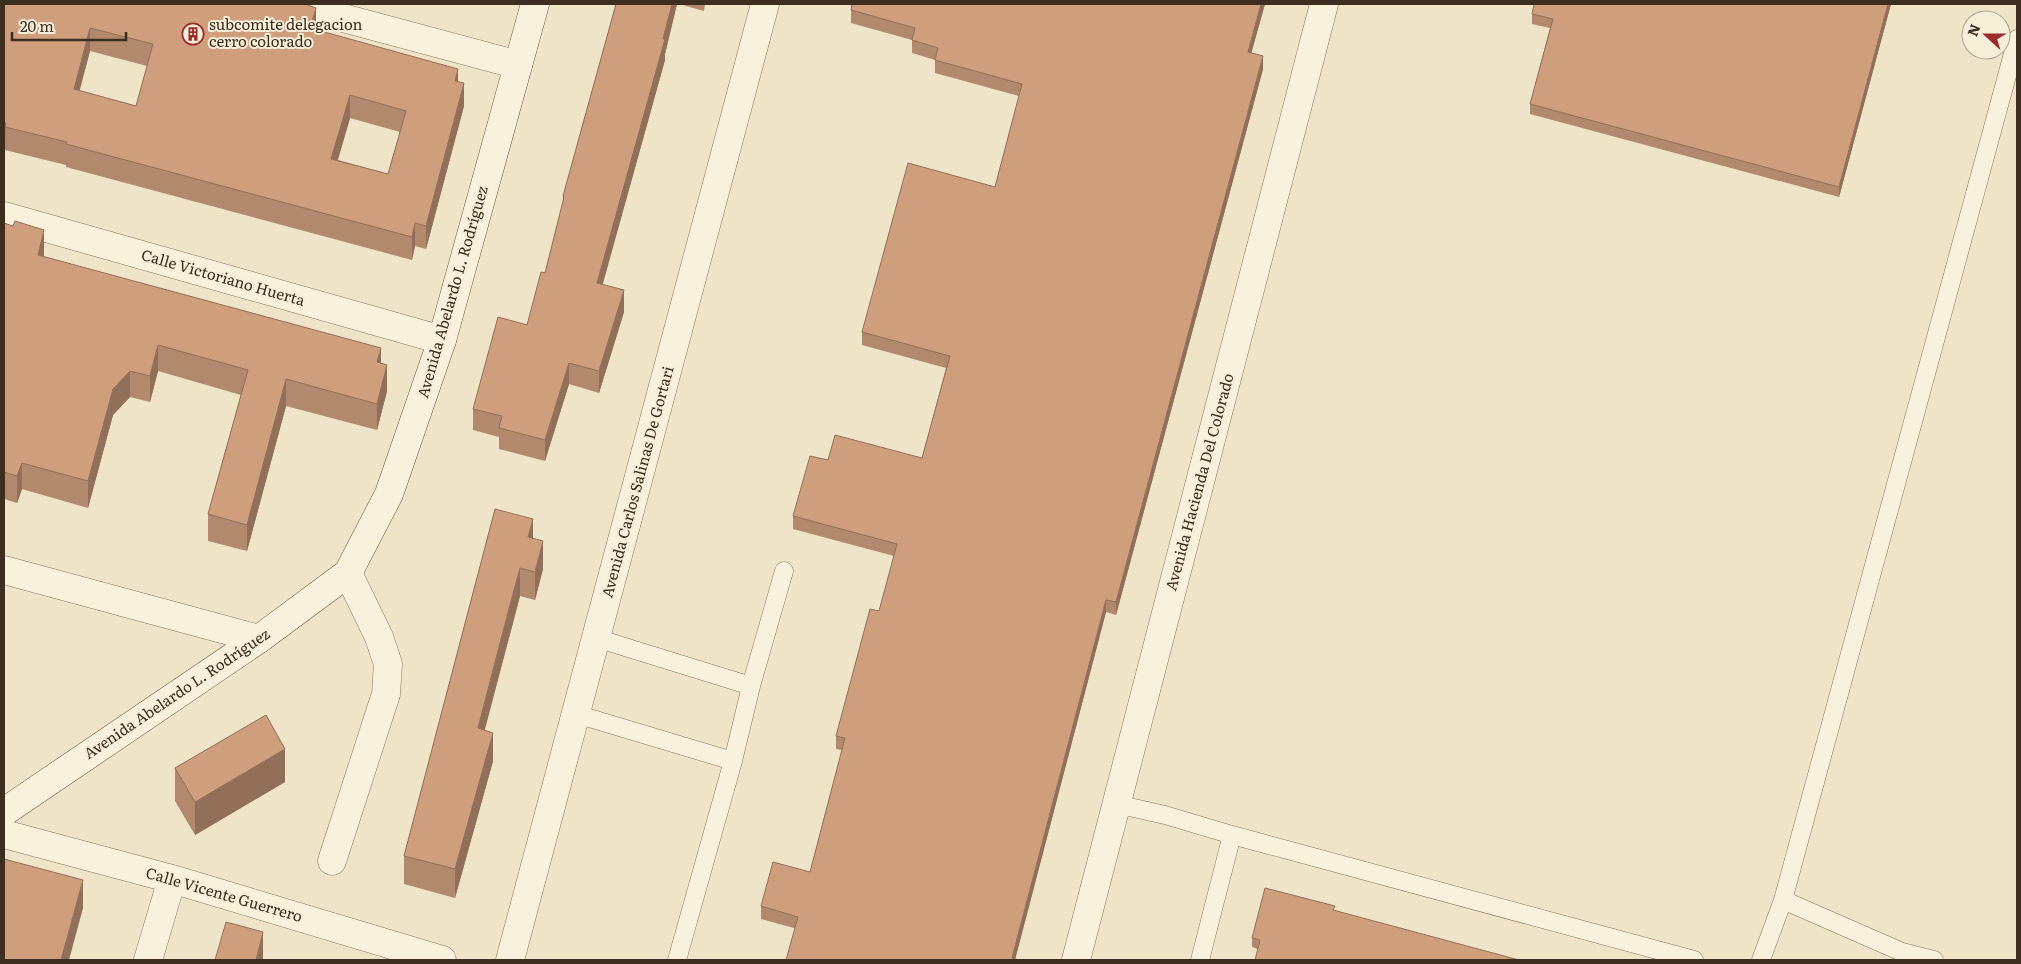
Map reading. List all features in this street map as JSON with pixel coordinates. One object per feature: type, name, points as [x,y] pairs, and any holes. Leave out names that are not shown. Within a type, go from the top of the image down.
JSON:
[{"type":"street","points":[[290,4],[518,65]]},
{"type":"street","name":"Avenida Abelardo L. Rodríguez","points":[[4,812],[259,639],[348,572],[389,494],[442,340],[535,4]]},
{"type":"street","name":"Avenida Carlos Salinas De Gortari","points":[[510,960],[765,4]]},
{"type":"street","name":"Avenida Hacienda Del Colorado","points":[[1076,960],[1324,4]]},
{"type":"street","name":"Calle Victoriano Huerta","points":[[4,216],[442,340]]},
{"type":"street","points":[[4,570],[259,639]]},
{"type":"street","points":[[332,861],[386,694],[388,664],[379,638],[348,572]]},
{"type":"street","name":"Calle Vicente Guerrero","points":[[4,834],[172,879],[442,960]]},
{"type":"street","points":[[148,960],[172,879]]},
{"type":"lane","points":[[1761,960],[1783,900],[2017,38]]},
{"type":"lane","points":[[677,960],[733,762],[751,686],[784,570]]},
{"type":"lane","points":[[596,638],[751,686]]},
{"type":"lane","points":[[576,714],[733,762]]},
{"type":"lane","points":[[1116,804],[1165,815],[1232,835],[1694,960]]},
{"type":"lane","points":[[1200,960],[1232,835]]},
{"type":"lane","points":[[1783,900],[1902,952],[1934,960]]},
{"type":"building","points":[[4,4],[305,4],[316,8],[310,28],[458,69],[455,81],[464,83],[426,226],[415,223],[412,237],[66,144],[67,142],[5,127],[6,123],[4,122]],"holes":[[[90,28],[153,44],[136,106],[74,89]],[[350,95],[406,111],[388,174],[331,159]]]},
{"type":"building","points":[[616,4],[672,4],[663,39],[665,39],[597,283],[624,290],[599,371],[569,363],[545,440],[499,428],[502,416],[473,409],[498,317],[527,325],[541,272],[545,273],[563,196]]},
{"type":"building","points":[[852,4],[1261,4],[1248,52],[1263,56],[1116,602],[1106,600],[1012,958],[1019,960],[786,960],[798,917],[761,906],[773,862],[810,872],[845,738],[836,736],[870,609],[879,611],[897,544],[793,516],[810,456],[828,460],[835,435],[922,458],[950,356],[862,332],[908,163],[995,187],[1022,84],[935,60],[938,48],[912,40],[915,28],[851,10]]},
{"type":"building","points":[[1534,4],[1888,4],[1839,187],[1530,104],[1553,19],[1532,14]]},
{"type":"building","points":[[15,221],[44,230],[38,255],[381,348],[377,362],[387,365],[377,404],[286,379],[247,525],[208,514],[248,370],[158,345],[150,376],[130,371],[113,389],[88,481],[22,463],[17,476],[4,472],[4,223],[13,226]]},
{"type":"building","points":[[495,509],[533,519],[528,537],[543,541],[535,572],[520,568],[506,620],[478,728],[493,733],[455,869],[404,856]]},
{"type":"building","points":[[266,715],[285,749],[195,802],[175,768]]},
{"type":"building","points":[[4,859],[83,880],[61,960],[4,960]]},
{"type":"building","points":[[1265,888],[1335,906],[1333,910],[1519,960],[1255,960],[1260,940],[1252,938]]},
{"type":"building","points":[[226,922],[263,932],[256,960],[215,960]]},
{"type":"place","name":"subcomite delegacion cerro colorado","points":[[193,34]]}]
